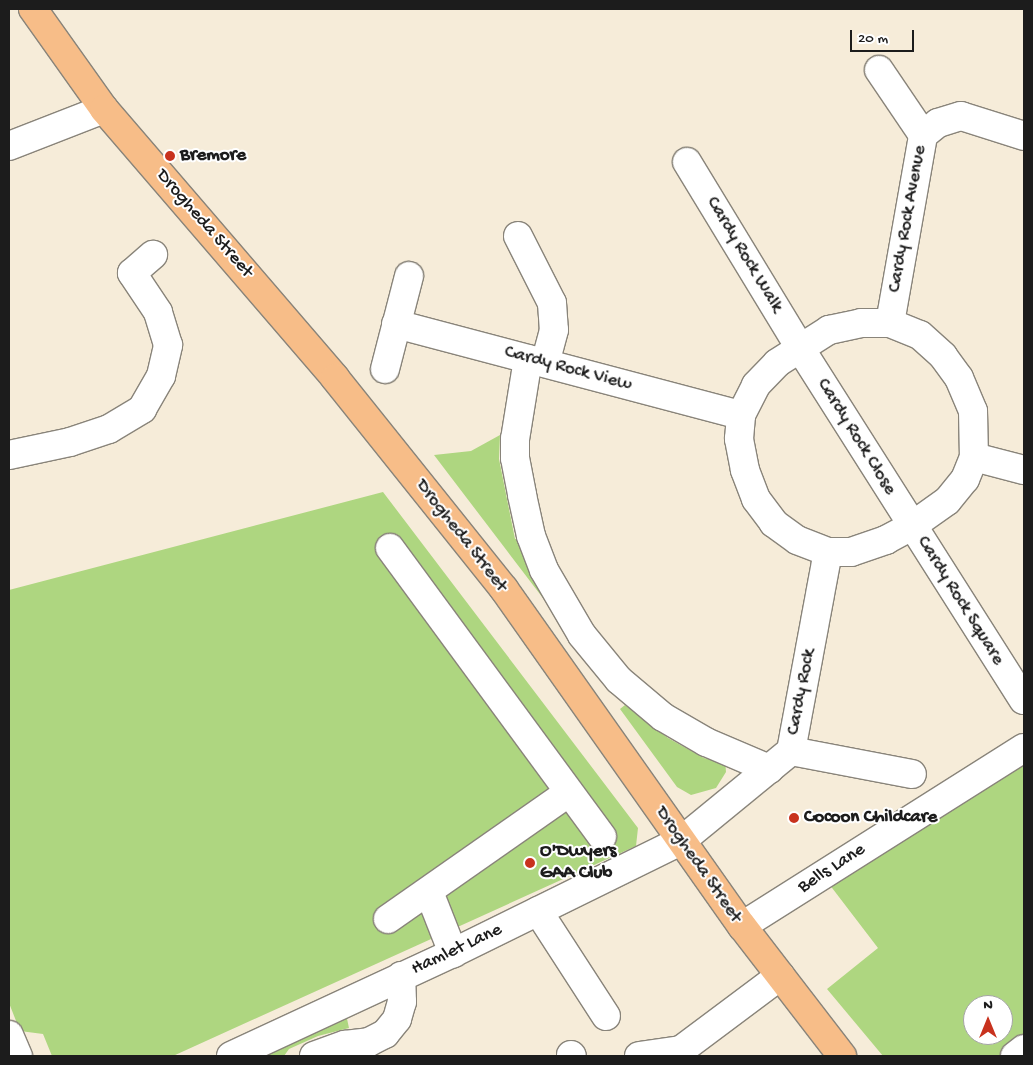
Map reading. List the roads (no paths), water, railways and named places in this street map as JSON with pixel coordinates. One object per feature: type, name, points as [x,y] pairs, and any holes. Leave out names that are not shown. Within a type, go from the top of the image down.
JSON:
[{"type":"main road","name":"Drogheda Street","points":[[33,9],[104,109],[335,378],[504,589],[742,926],[842,1056]]},
{"type":"street","points":[[879,70],[923,135]]},
{"type":"street","points":[[9,146],[104,109]]},
{"type":"street","name":"Cardy Rock Avenue","points":[[890,323],[923,135],[938,123],[961,116],[1024,136]]},
{"type":"street","name":"Cardy Rock Walk","points":[[687,162],[800,348]]},
{"type":"street","points":[[518,236],[552,303],[554,330],[537,361],[515,439],[515,458],[531,536],[544,570],[582,635],[619,680],[663,717],[706,742],[769,769]]},
{"type":"street","points":[[9,454],[70,442],[109,429],[142,409],[161,376],[168,345],[158,312],[132,272],[153,255]]},
{"type":"street","points":[[384,369],[409,276]]},
{"type":"street","points":[[861,323],[890,323],[920,336],[943,356],[959,378],[973,411],[974,458],[965,479],[948,501],[912,526],[886,540],[851,552],[828,552],[797,540],[774,522],[756,499],[745,470],[739,439],[740,415],[756,385],[777,363],[800,348],[830,330],[861,323]]},
{"type":"street","name":"Cardy Rock View","points":[[396,324],[740,415]]},
{"type":"street","name":"Cardy Rock Close","points":[[800,348],[912,526]]},
{"type":"street","points":[[974,458],[1024,470]]},
{"type":"street","name":"Cardy Rock Square","points":[[912,526],[1023,700]]},
{"type":"street","points":[[390,548],[602,837]]},
{"type":"street","name":"Cardy Rock","points":[[681,840],[791,752],[828,552]]},
{"type":"street","name":"Bells Lane","points":[[742,926],[1024,748]]},
{"type":"street","points":[[791,752],[912,774]]},
{"type":"street","points":[[388,919],[568,793]]},
{"type":"street","name":"Hamlet Lane","points":[[231,1056],[453,952],[681,840]]},
{"type":"street","points":[[428,892],[453,952]]},
{"type":"street","points":[[538,911],[606,1016]]},
{"type":"street","points":[[314,1056],[345,1045],[369,1042],[385,1034],[398,1019],[402,1002],[401,976]]},
{"type":"street","points":[[639,1056],[681,1050],[780,976]]},
{"type":"street","points":[[9,1036],[18,1056]]},
{"type":"street","points":[[1015,1056],[1024,1049]]},
{"type":"place","name":"Bremore","points":[[170,156]]},
{"type":"place","name":"Cocoon Childcare","points":[[794,818]]},
{"type":"place","name":"O'Dwyers GAA Club","points":[[530,863]]}]
